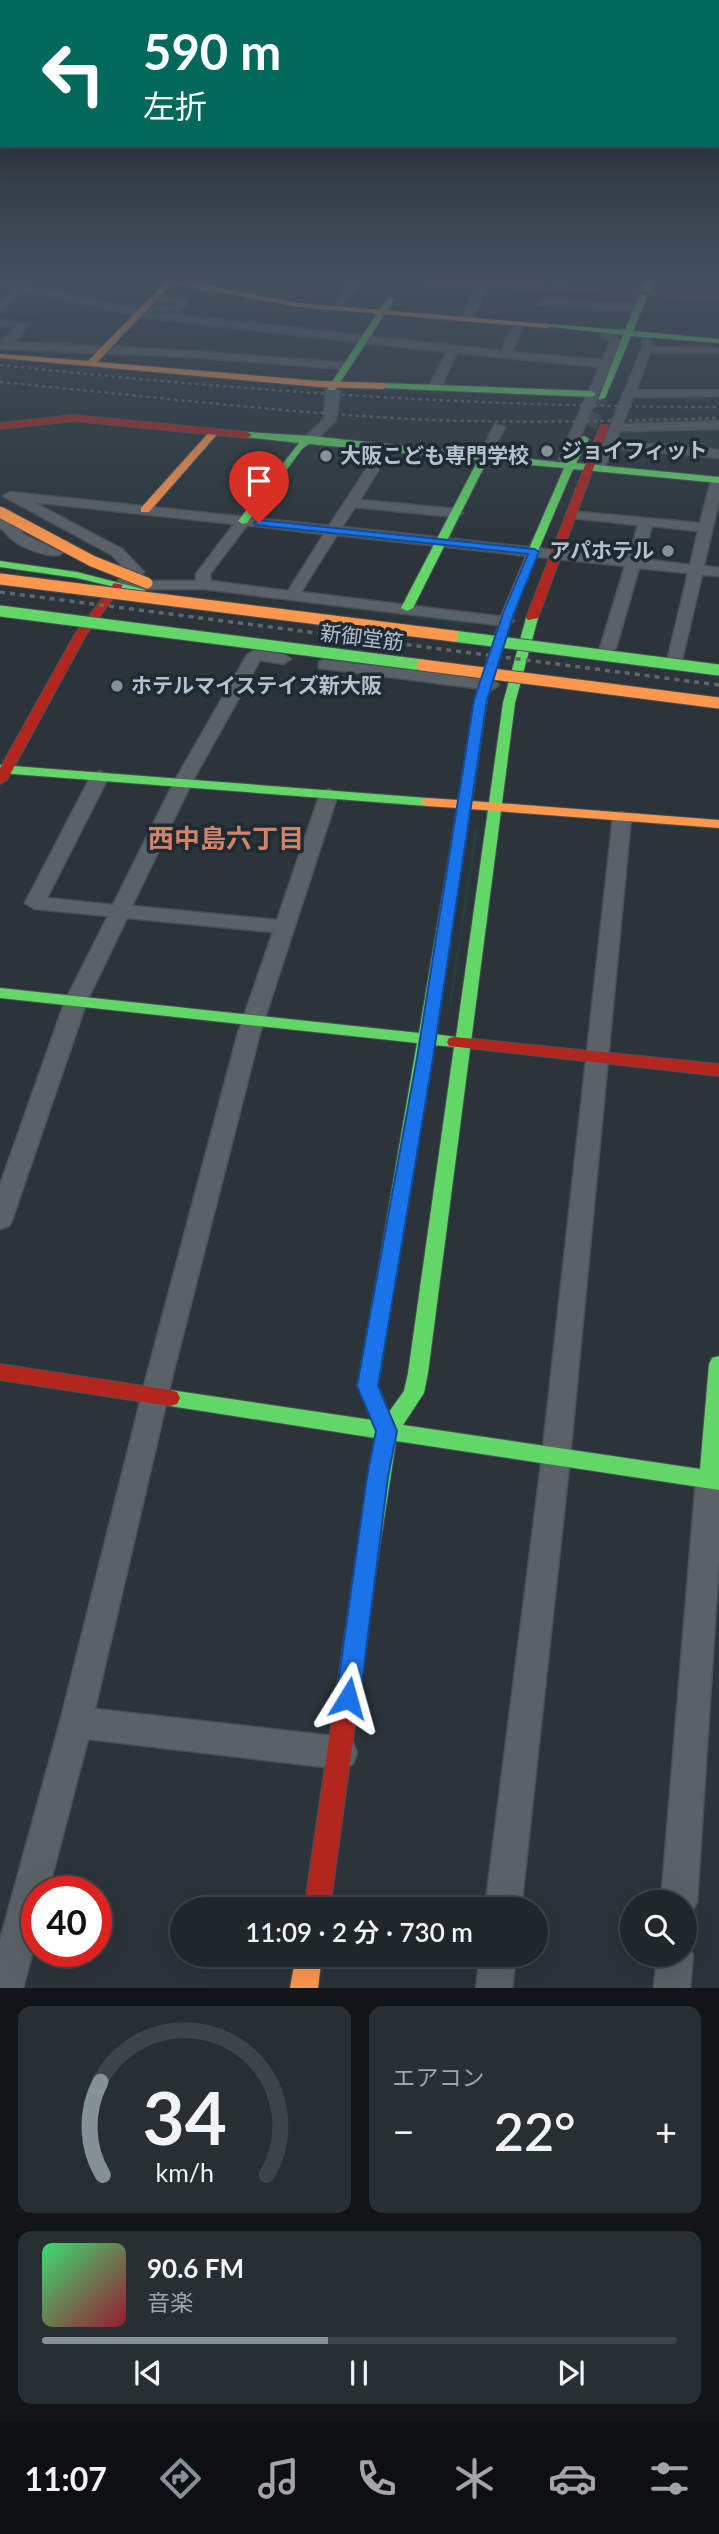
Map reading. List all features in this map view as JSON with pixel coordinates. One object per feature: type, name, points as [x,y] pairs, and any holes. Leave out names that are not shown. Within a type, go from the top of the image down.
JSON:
[{"type":"main road","points":[[179,373],[332,386],[434,387],[609,396],[620,373]]},
{"type":"main road","points":[[332,386],[341,373]]},
{"type":"main road","points":[[0,426],[74,418],[718,480]]},
{"type":"main road","points":[[387,1431],[368,1386],[486,679],[534,552],[571,467],[602,427]]},
{"type":"main road","points":[[319,1897],[341,1753],[377,1477],[387,1431],[414,1393],[493,806],[515,683],[526,640],[602,427]]},
{"type":"main road","points":[[145,510],[215,431]]},
{"type":"main road","points":[[243,521],[309,440]]},
{"type":"main road","points":[[407,608],[484,458]]},
{"type":"main road","points":[[0,512],[92,561],[147,583],[207,595],[343,614],[420,632]]},
{"type":"main road","points":[[0,564],[77,575],[168,595],[266,601],[336,614],[372,625]]},
{"type":"main road","name":"新御堂筋","points":[[0,579],[719,670]]},
{"type":"main road","points":[[118,585],[84,629],[2,773],[100,776],[719,824]]},
{"type":"main road","points":[[0,598],[55,609],[542,674],[719,703]]},
{"type":"main road","points":[[266,601],[294,615],[372,625],[502,632],[526,640],[719,670]]},
{"type":"main road","points":[[0,617],[19,616],[84,629],[255,655]]},
{"type":"main road","name":"新御堂筋","points":[[0,617],[719,703]]},
{"type":"main road","points":[[84,629],[486,679]]},
{"type":"main road","points":[[515,683],[719,703]]},
{"type":"main road","points":[[0,993],[719,1070]]},
{"type":"main road","points":[[0,1372],[715,1481],[719,1364]]},
{"type":"main road","points":[[304,1988],[307,1967]]},
{"type":"street","points":[[434,387],[441,373]]},
{"type":"street","points":[[589,468],[601,463],[608,444],[602,427],[609,396],[608,373]]},
{"type":"street","points":[[309,440],[330,421],[334,391],[332,386]]},
{"type":"street","points":[[609,396],[719,393]]},
{"type":"street","points":[[571,467],[565,459],[609,396]]},
{"type":"street","points":[[602,427],[719,425]]},
{"type":"street","points":[[484,458],[499,427]]},
{"type":"street","points":[[608,444],[719,454]]},
{"type":"street","points":[[292,594],[386,448]]},
{"type":"street","points":[[676,657],[718,480]]},
{"type":"street","points":[[3,496],[719,572]]},
{"type":"street","points":[[3,496],[103,557],[112,566],[118,585]]},
{"type":"street","points":[[3,496],[117,552],[137,572],[118,585]]},
{"type":"street","points":[[351,503],[456,513]]},
{"type":"street","points":[[573,514],[706,528]]},
{"type":"street","points":[[204,584],[203,574],[243,521]]},
{"type":"street","points":[[601,651],[646,522]]},
{"type":"street","points":[[0,523],[14,530],[17,537]]},
{"type":"street","points":[[0,536],[17,537],[118,585],[204,584],[266,601],[292,594],[407,608],[502,632]]},
{"type":"street","points":[[0,545],[17,537]]},
{"type":"street","points":[[336,614],[502,632]]},
{"type":"street","points":[[19,616],[45,629]]},
{"type":"street","points":[[0,617],[45,629],[84,629]]},
{"type":"street","points":[[526,640],[569,643],[601,651],[719,663]]},
{"type":"street","points":[[0,1220],[76,1001],[183,782],[255,655],[450,682],[486,679],[719,714]]},
{"type":"street","points":[[100,776],[35,903],[284,927]]},
{"type":"street","points":[[5,1988],[76,1722],[154,1397],[253,1020],[329,794]]},
{"type":"street","points":[[504,1897],[556,1457],[622,817]]},
{"type":"street","points":[[680,1890],[715,1481]]},
{"type":"street","points":[[76,1722],[341,1753]]},
{"type":"street","points":[[494,1988],[497,1967]]},
{"type":"street","points":[[672,1988],[674,1967]]},
{"type":"green space","points":[[719,428],[719,453],[618,443],[622,433],[627,431]]},
{"type":"green space","points":[[314,601],[475,619],[471,626],[326,607]]},
{"type":"green space","points":[[475,828],[478,829],[451,1007],[449,1003]]},
{"type":"tunnel","points":[[589,426],[601,398]]},
{"type":"railway","points":[[77,373],[269,390],[449,401],[719,407]]},
{"type":"railway","points":[[0,382],[257,408],[450,421],[719,418]]},
{"type":"railway","points":[[0,592],[719,685]]},
{"type":"traffic: fast","points":[[332,388],[342,373]]},
{"type":"traffic: fast","points":[[601,398],[611,373]]},
{"type":"traffic: fast","points":[[383,386],[592,394]]},
{"type":"traffic: fast","points":[[247,435],[719,480]]},
{"type":"traffic: fast","points":[[243,521],[299,447],[310,439]]},
{"type":"traffic: fast","points":[[533,551],[565,475],[584,439]]},
{"type":"traffic: fast","points":[[407,608],[484,458]]},
{"type":"traffic: fast","points":[[0,564],[77,575],[140,590]]},
{"type":"traffic: fast","points":[[0,611],[422,665]]},
{"type":"traffic: fast","points":[[364,1578],[387,1431],[414,1393],[418,1373],[509,703],[532,618]]},
{"type":"traffic: fast","points":[[453,636],[719,670]]},
{"type":"traffic: fast","points":[[0,769],[427,802]]},
{"type":"traffic: fast","points":[[387,1431],[368,1386],[459,838]]},
{"type":"traffic: fast","points":[[0,993],[455,1042]]},
{"type":"traffic: fast","points":[[710,1480],[719,1364]]},
{"type":"traffic: fast","points":[[170,1398],[719,1481]]},
{"type":"traffic: slow","points":[[191,373],[319,384],[383,386]]},
{"type":"traffic: slow","points":[[145,510],[215,431]]},
{"type":"traffic: slow","points":[[0,512],[92,561],[147,583]]},
{"type":"traffic: slow","points":[[459,838],[481,700],[508,613],[533,551]]},
{"type":"traffic: slow","points":[[0,579],[453,636]]},
{"type":"traffic: slow","points":[[422,665],[719,703]]},
{"type":"traffic: slow","points":[[427,802],[719,824]]},
{"type":"traffic: slow","points":[[304,1988],[307,1967]]},
{"type":"traffic: jam","points":[[0,426],[74,418],[247,435]]},
{"type":"traffic: jam","points":[[532,618],[604,426]]},
{"type":"traffic: jam","points":[[0,780],[81,634],[118,585]]},
{"type":"traffic: jam","points":[[455,1042],[719,1070]]},
{"type":"traffic: jam","points":[[0,1372],[170,1398]]},
{"type":"traffic: jam","points":[[319,1897],[364,1578]]},
{"type":"place","name":"ジョイフィット","points":[[547,451]]},
{"type":"place","name":"大阪こども専門学校","points":[[326,456]]},
{"type":"place","name":"アパホテル","points":[[668,551]]},
{"type":"place","name":"ホテルマイステイズ新大阪","points":[[117,686]]},
{"type":"district","name":"西中島六丁目","points":[[226,839]]},
{"type":"route","points":[[259,523],[534,552],[508,613],[481,700],[425,1058],[368,1386],[387,1431],[377,1477],[348,1698]]}]
